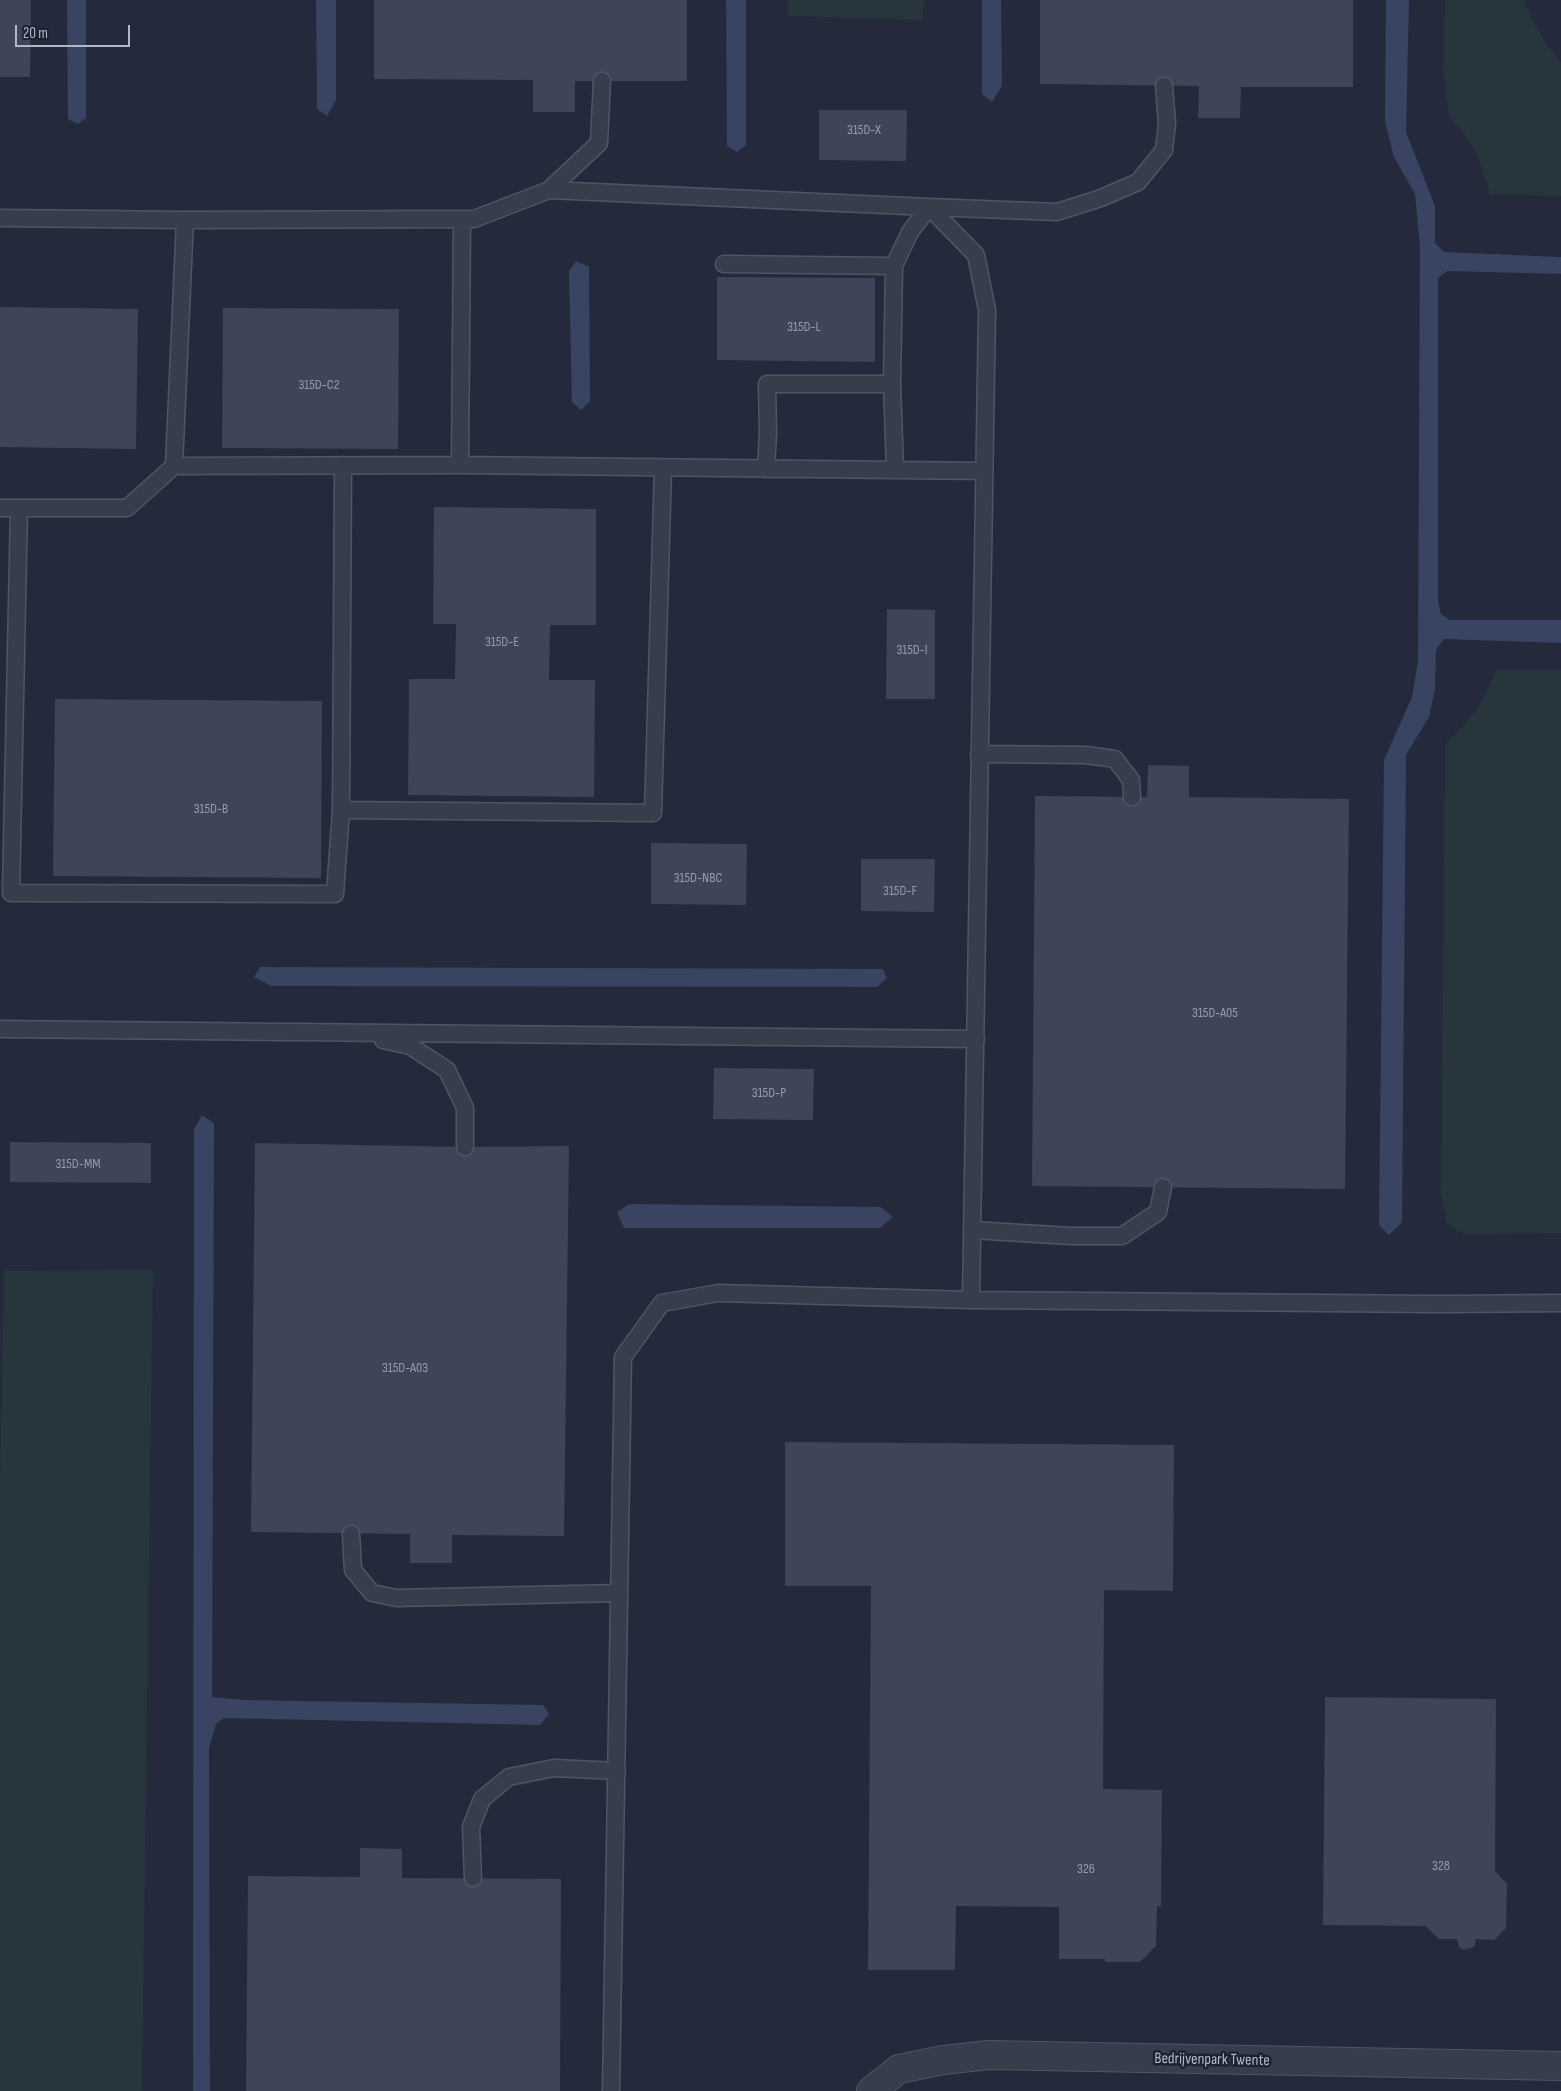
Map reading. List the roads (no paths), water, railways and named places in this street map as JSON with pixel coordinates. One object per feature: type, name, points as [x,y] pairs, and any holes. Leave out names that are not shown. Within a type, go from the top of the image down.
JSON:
[{"type":"street","name":"Bedrijvenpark Twente","points":[[871,2091],[899,2069],[943,2060],[989,2055],[1561,2066]]},
{"type":"lane","points":[[0,218],[185,220],[474,219],[549,190],[599,143],[602,81]]},
{"type":"lane","points":[[549,190],[1057,212],[1101,198],[1138,182],[1164,150],[1167,123],[1164,86]]},
{"type":"lane","points":[[895,470],[892,384],[894,266],[910,232],[929,207]]},
{"type":"lane","points":[[929,207],[976,254],[987,310],[972,1300]]},
{"type":"lane","points":[[460,465],[462,219]]},
{"type":"lane","points":[[174,466],[185,220]]},
{"type":"lane","points":[[724,264],[894,266]]},
{"type":"lane","points":[[766,469],[768,433],[767,384],[892,384]]},
{"type":"lane","points":[[20,508],[11,893],[335,894],[341,810],[343,465]]},
{"type":"lane","points":[[0,508],[127,508],[174,466],[460,465],[663,469],[984,471]]},
{"type":"lane","points":[[341,810],[653,813],[663,469]]},
{"type":"lane","points":[[979,754],[1086,755],[1115,759],[1131,780],[1132,797]]},
{"type":"lane","points":[[0,1029],[976,1039]]},
{"type":"lane","points":[[350,1033],[410,1046],[447,1070],[464,1108],[465,1147]]},
{"type":"lane","points":[[973,1230],[1070,1236],[1122,1236],[1158,1212],[1163,1187]]},
{"type":"lane","points":[[611,2091],[624,1357],[662,1303],[718,1293],[972,1300],[1440,1304],[1561,1303]]},
{"type":"lane","points":[[352,1534],[353,1570],[372,1593],[396,1598],[620,1593]]},
{"type":"lane","points":[[473,1878],[471,1827],[482,1799],[509,1777],[554,1768],[616,1771]]},
{"type":"water","points":[[67,0],[86,0],[86,118],[78,124],[68,119]]},
{"type":"water","points":[[316,0],[336,0],[336,100],[327,116],[317,109]]},
{"type":"water","points":[[726,0],[746,0],[746,145],[737,152],[727,146]]},
{"type":"water","points":[[982,0],[1001,0],[1002,86],[992,102],[982,94]]},
{"type":"water","points":[[1386,0],[1409,0],[1406,132],[1435,206],[1435,243],[1444,252],[1561,257],[1561,274],[1447,271],[1438,278],[1438,601],[1441,614],[1450,620],[1561,620],[1561,643],[1444,639],[1436,650],[1435,689],[1429,717],[1406,755],[1402,1222],[1389,1235],[1379,1225],[1384,760],[1412,697],[1418,662],[1420,247],[1415,194],[1394,157],[1385,122]]},
{"type":"water","points":[[576,261],[589,267],[590,401],[581,410],[572,402],[569,271]]},
{"type":"water","points":[[260,967],[883,969],[887,978],[877,987],[271,986],[254,977]]},
{"type":"water","points":[[202,1115],[214,1123],[212,1697],[243,1700],[543,1705],[549,1714],[540,1725],[224,1718],[216,1724],[209,1748],[210,2091],[193,2091],[194,1129]]},
{"type":"water","points":[[629,1204],[881,1207],[893,1217],[880,1228],[624,1228],[617,1212]]}]
